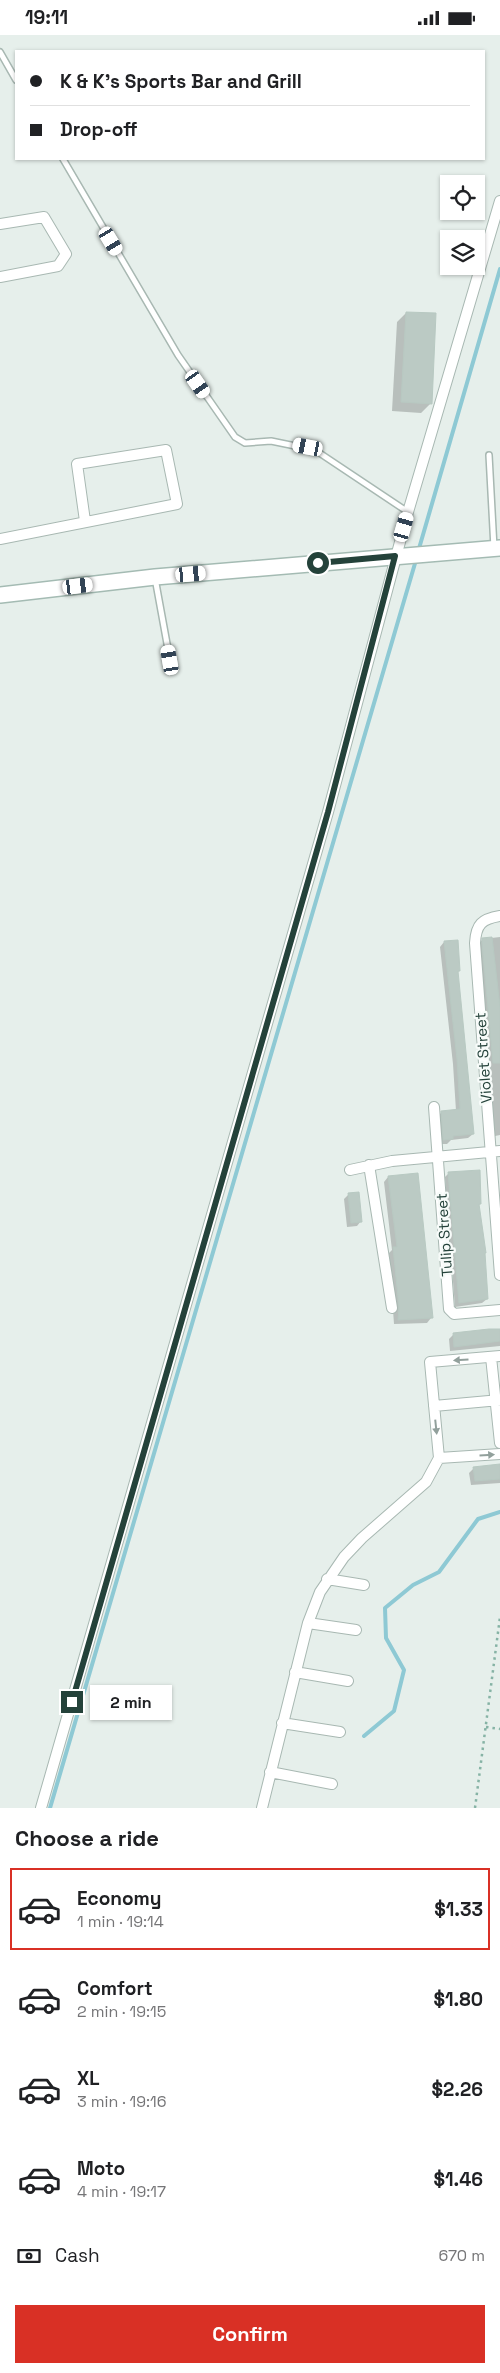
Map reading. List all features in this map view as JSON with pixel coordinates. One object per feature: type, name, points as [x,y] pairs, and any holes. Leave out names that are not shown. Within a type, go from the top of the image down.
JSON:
[{"type":"main road","points":[[0,595],[155,577],[497,548]]},
{"type":"street","points":[[41,1808],[328,812],[395,556],[500,201]]},
{"type":"street","points":[[0,223],[44,217],[66,255],[58,266],[0,277]]},
{"type":"street","points":[[0,539],[177,504],[166,450],[76,464],[85,521]]},
{"type":"street","name":"Violet Street","points":[[500,916],[485,918],[481,922],[476,928],[474,943],[495,1152],[500,1275]]},
{"type":"street","name":"Tulip Street","points":[[434,1107],[450,1309],[454,1314],[500,1310]]},
{"type":"street","points":[[350,1171],[369,1165],[495,1152]]},
{"type":"street","points":[[369,1165],[392,1308]]},
{"type":"street","points":[[262,1808],[313,1606],[327,1579],[344,1557],[362,1538],[426,1482],[439,1458],[430,1362],[496,1357],[500,1443]]},
{"type":"street","points":[[434,1406],[498,1401]]},
{"type":"street","points":[[439,1458],[500,1454]]},
{"type":"street","points":[[327,1579],[364,1585]]},
{"type":"street","points":[[308,1623],[356,1630]]},
{"type":"street","points":[[295,1673],[348,1681]]},
{"type":"street","points":[[282,1723],[340,1731]]},
{"type":"street","points":[[270,1772],[332,1784]]},
{"type":"lane","points":[[0,52],[15,78]]},
{"type":"lane","points":[[64,160],[178,355],[235,437],[245,443],[271,441],[315,450],[408,512]]},
{"type":"lane","points":[[489,455],[497,548]]},
{"type":"lane","points":[[155,577],[170,660]]},
{"type":"path","points":[[476,1808],[500,1617]]},
{"type":"path","points":[[486,1727],[500,1729]]},
{"type":"building","points":[[406,312],[436,313],[432,404],[401,402]]},
{"type":"building","points":[[492,937],[500,1007],[500,1063],[493,1063],[482,943],[482,938]]},
{"type":"building","points":[[458,940],[460,971],[458,971],[474,1134],[453,1136],[453,1139],[443,1140],[441,1111],[460,1109],[457,1059],[444,941]]},
{"type":"building","points":[[480,1170],[481,1204],[479,1204],[486,1253],[488,1299],[459,1303],[448,1172]]},
{"type":"building","points":[[418,1173],[433,1318],[398,1320],[399,1307],[393,1247],[397,1247],[388,1176]]},
{"type":"building","points":[[359,1192],[362,1222],[351,1223],[348,1193]]},
{"type":"building","points":[[500,1329],[500,1341],[454,1347],[453,1333]]},
{"type":"building","points":[[500,1464],[500,1479],[475,1481],[473,1467]]},
{"type":"waterway","points":[[418,552],[500,269]]},
{"type":"waterway","points":[[50,1808],[416,560]]},
{"type":"waterway","points":[[364,1736],[394,1711],[404,1670],[386,1638],[385,1608],[413,1585],[439,1572],[478,1519],[500,1512]]},
{"type":"route","points":[[72,1702],[328,812],[362,689],[395,556],[318,563]]}]
